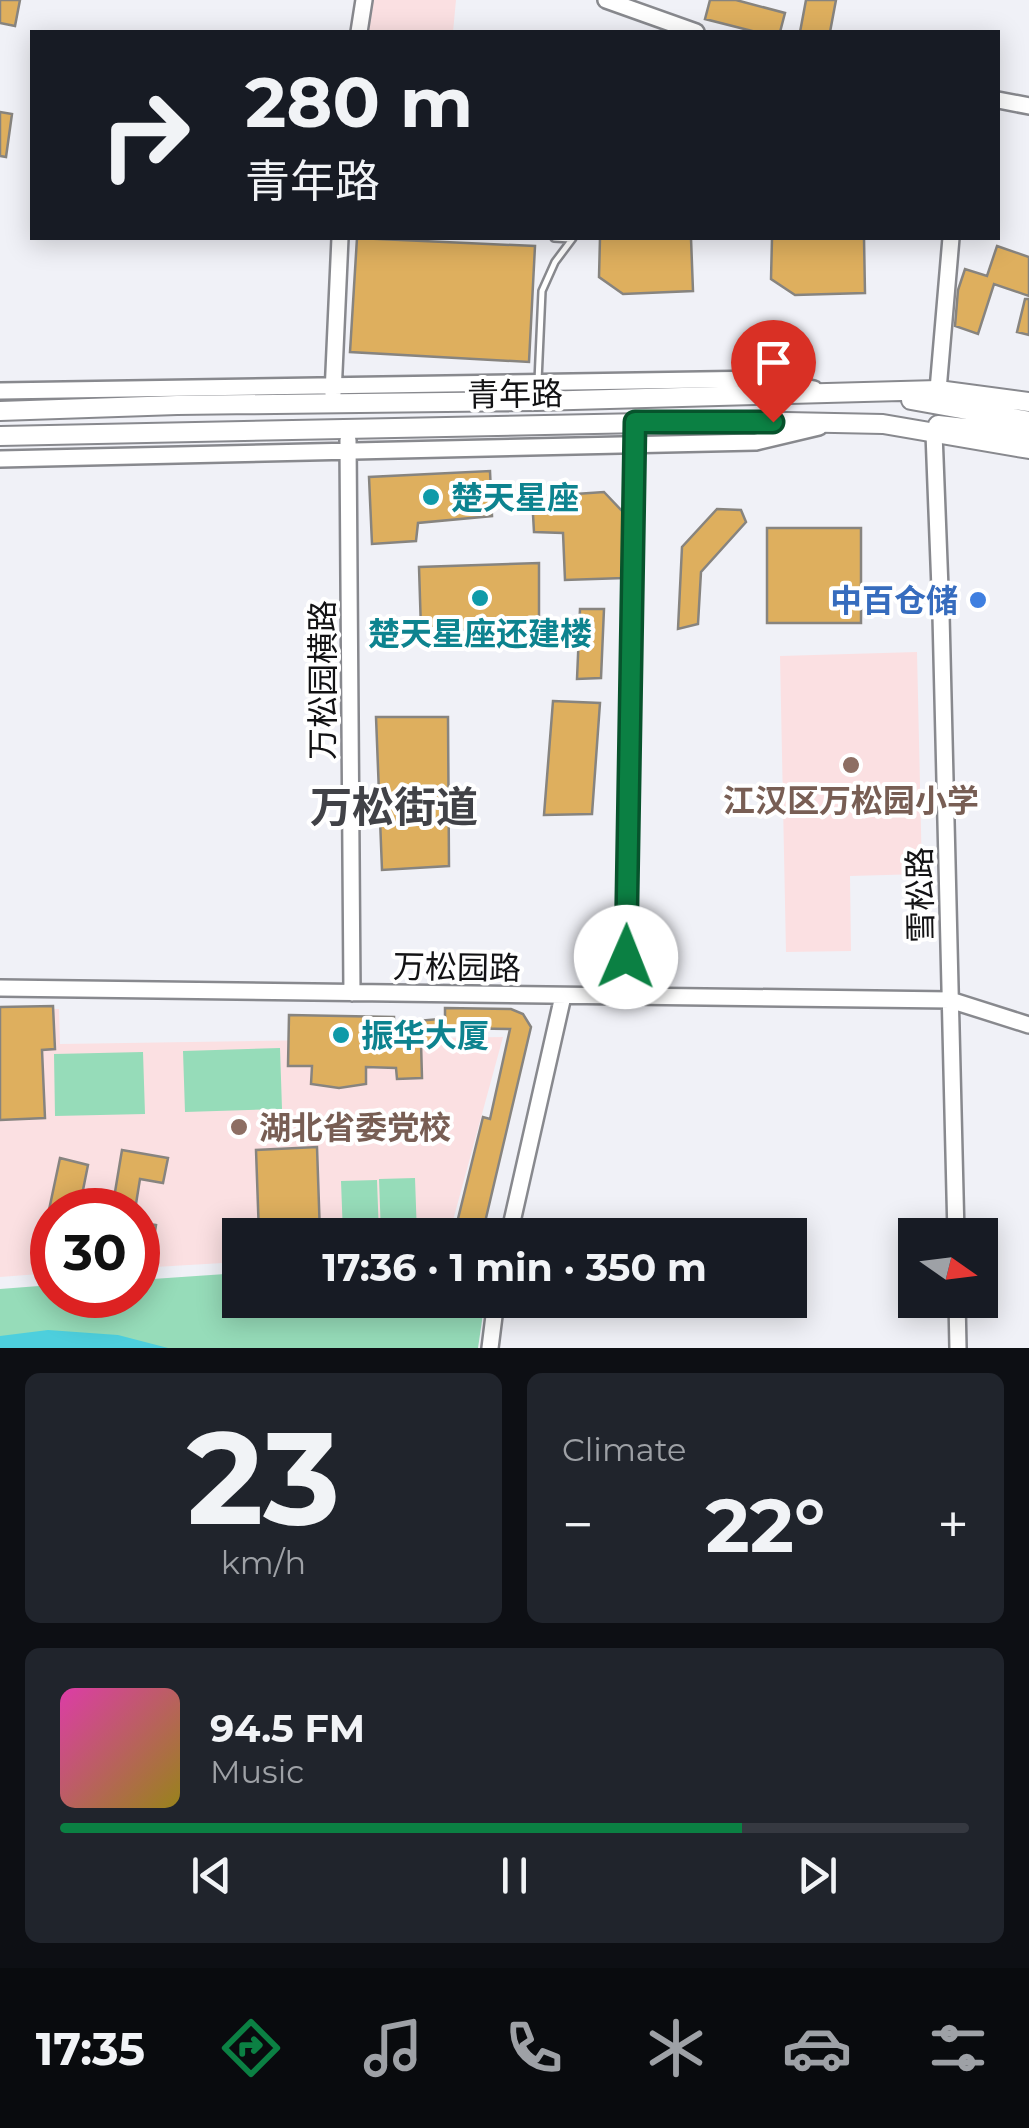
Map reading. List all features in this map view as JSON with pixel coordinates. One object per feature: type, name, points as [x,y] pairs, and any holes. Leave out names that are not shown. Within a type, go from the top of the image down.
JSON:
[{"type":"main road","name":"青年路","points":[[0,408],[40,411],[333,394],[561,400],[938,390],[1029,402]]},
{"type":"main road","points":[[871,394],[1029,420]]},
{"type":"main road","name":"青年路","points":[[0,436],[348,426],[835,423],[882,424],[1029,449]]},
{"type":"main road","points":[[882,424],[963,425],[1029,435]]},
{"type":"street","points":[[359,30],[364,0]]},
{"type":"street","points":[[606,0],[658,26],[683,30]]},
{"type":"street","points":[[1000,100],[1029,106]]},
{"type":"street","points":[[333,394],[340,240]]},
{"type":"street","points":[[938,390],[951,240]]},
{"type":"street","points":[[0,391],[333,394],[428,383],[766,379],[838,394]]},
{"type":"street","points":[[428,383],[561,400]]},
{"type":"street","points":[[626,996],[635,422]]},
{"type":"street","points":[[427,448],[561,423]]},
{"type":"street","points":[[0,459],[756,442],[835,423]]},
{"type":"street","name":"万松园横路","points":[[348,426],[352,993]]},
{"type":"street","name":"雪松路","points":[[934,433],[956,1218]]},
{"type":"street","name":"万松园路","points":[[0,988],[950,1000],[1029,1025]]},
{"type":"street","points":[[514,1218],[563,996]]},
{"type":"street","points":[[490,1348],[494,1318]]},
{"type":"street","points":[[957,1318],[958,1348]]},
{"type":"lane","points":[[538,381],[542,290],[571,240]]},
{"type":"shaded area","points":[[369,0],[456,0],[453,30],[365,30]]},
{"type":"shaded area","name":"江汉区万松园小学","points":[[917,652],[922,874],[850,876],[851,951],[786,952],[780,656]]},
{"type":"shaded area","name":"湖北省委党校","points":[[0,1008],[59,1009],[60,1044],[503,1037],[454,1218],[222,1218],[222,1263],[160,1267],[160,1188],[30,1188],[30,1275],[0,1277]]},
{"type":"green space","points":[[280,1048],[282,1109],[185,1112],[183,1051]]},
{"type":"green space","points":[[143,1052],[145,1114],[55,1116],[54,1054]]},
{"type":"green space","points":[[415,1178],[416,1218],[380,1218],[379,1179]]},
{"type":"green space","points":[[377,1180],[378,1218],[342,1218],[341,1181]]},
{"type":"green space","points":[[222,1274],[222,1318],[482,1318],[478,1348],[0,1348],[0,1289],[30,1287],[30,1318],[160,1318],[160,1278]]},
{"type":"water","points":[[48,1330],[118,1335],[168,1348],[0,1348],[0,1336]]},
{"type":"building","points":[[0,0],[20,0],[15,26],[0,23]]},
{"type":"building","points":[[710,0],[736,0],[785,13],[781,30],[748,30],[705,19]]},
{"type":"building","points":[[806,0],[836,0],[830,30],[800,30]]},
{"type":"building","points":[[0,112],[12,114],[6,157],[0,156]]},
{"type":"building","points":[[357,240],[535,246],[529,362],[350,352]]},
{"type":"building","points":[[600,240],[691,240],[693,291],[623,294],[599,277]]},
{"type":"building","points":[[772,240],[864,240],[865,293],[795,295],[771,279]]},
{"type":"building","points":[[997,246],[1029,257],[1029,296],[994,284],[978,334],[955,326],[958,290],[965,269],[987,276]]},
{"type":"building","points":[[1025,299],[1029,299],[1029,335],[1017,332]]},
{"type":"building","name":"楚天星座","points":[[490,471],[492,516],[418,523],[416,541],[372,544],[369,477]]},
{"type":"building","points":[[604,492],[623,512],[624,578],[565,580],[563,533],[534,532],[532,497]]},
{"type":"building","points":[[717,509],[741,510],[746,522],[701,572],[698,624],[678,629],[682,547]]},
{"type":"building","points":[[767,528],[861,528],[861,623],[767,623]]},
{"type":"building","name":"楚天星座还建楼","points":[[539,563],[539,629],[421,630],[419,567]]},
{"type":"building","points":[[580,609],[604,609],[601,678],[577,679]]},
{"type":"building","points":[[553,701],[600,703],[592,814],[544,815]]},
{"type":"building","points":[[376,717],[448,717],[449,866],[382,870]]},
{"type":"building","points":[[53,1006],[55,1049],[42,1050],[45,1118],[0,1120],[0,1007]]},
{"type":"building","points":[[445,1008],[511,1009],[523,1014],[531,1027],[486,1218],[458,1218],[483,1117],[490,1119],[510,1029],[445,1028]]},
{"type":"building","name":"振华大厦","points":[[289,1015],[394,1017],[394,1023],[439,1019],[440,1041],[421,1042],[422,1078],[397,1079],[396,1068],[366,1067],[366,1084],[339,1088],[311,1084],[312,1066],[288,1066]]},
{"type":"building","points":[[317,1147],[319,1218],[258,1218],[256,1150]]},
{"type":"building","points":[[122,1150],[168,1158],[163,1183],[140,1179],[139,1188],[116,1188]]},
{"type":"building","points":[[60,1158],[88,1165],[83,1188],[54,1188]]},
{"type":"place","name":"楚天星座","points":[[431,497]]},
{"type":"place","name":"楚天星座还建楼","points":[[480,598]]},
{"type":"place","name":"中百仓储","points":[[978,600]]},
{"type":"place","name":"江汉区万松园小学","points":[[851,765]]},
{"type":"place","name":"振华大厦","points":[[341,1035]]},
{"type":"place","name":"湖北省委党校","points":[[239,1127]]},
{"type":"district","name":"万松街道","points":[[394,807]]},
{"type":"route","points":[[626,957],[635,422],[773,422]]}]
